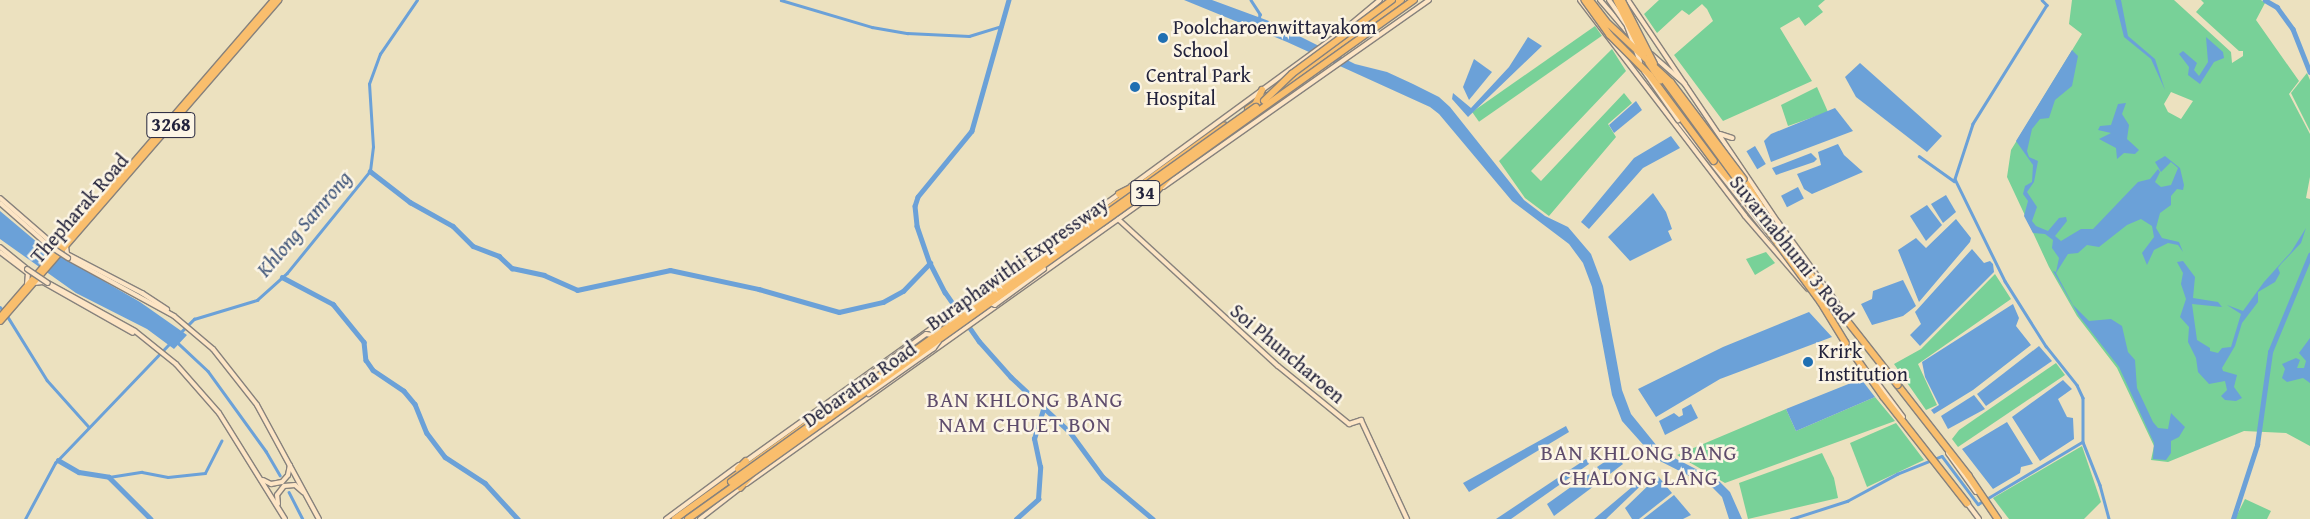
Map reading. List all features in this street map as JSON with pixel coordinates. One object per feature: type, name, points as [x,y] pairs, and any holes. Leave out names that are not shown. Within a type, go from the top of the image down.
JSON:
[{"type":"highway","points":[[1265,103],[1324,48],[1392,0]]},
{"type":"highway","name":"Debaratna Road","points":[[675,519],[947,320],[1152,178],[1401,0]]},
{"type":"highway","name":"Buraphawithi Expressway","points":[[688,519],[1407,0]]},
{"type":"highway","points":[[1265,103],[1315,75],[1416,0]]},
{"type":"highway","name":"Debaratna Road","points":[[692,519],[758,469],[955,332],[1174,172],[1416,0]]},
{"type":"highway","points":[[1585,0],[1610,34],[1650,75],[1737,188],[1822,302],[1861,366],[1967,503]]},
{"type":"highway","points":[[1590,0],[1609,24],[1677,89],[1739,173],[1776,230]]},
{"type":"highway","points":[[1617,0],[1648,63],[1737,188]]},
{"type":"highway","points":[[1622,0],[1669,88],[1776,230],[1969,476],[1997,519]]},
{"type":"highway","points":[[1255,104],[1262,90]]},
{"type":"highway","name":"Buraphawithi Expressway","points":[[681,519],[1265,103]]},
{"type":"highway","points":[[1154,194],[1174,172]]},
{"type":"highway","points":[[1120,194],[1152,178]]},
{"type":"highway","points":[[726,481],[746,461]]},
{"type":"highway","points":[[740,488],[758,469]]},
{"type":"main road","name":"Thepharak Road","points":[[0,321],[35,277],[273,0]]},
{"type":"main road","name":"Thepharak Road","points":[[221,62],[278,0]]},
{"type":"main road","name":"Debaratna Road","points":[[964,308],[1306,58],[1380,0]]},
{"type":"main road","points":[[1368,11],[1383,0]]},
{"type":"main road","name":"Debaratna Road","points":[[974,318],[1429,0]]},
{"type":"main road","name":"Suvarnabhumi 3 Road","points":[[1580,0],[1746,216],[1799,276],[1930,456]]},
{"type":"main road","points":[[1600,0],[1618,25],[1696,96]]},
{"type":"main road","points":[[1609,0],[1627,26],[1649,80],[1799,276]]},
{"type":"main road","name":"Suvarnabhumi 3 Road","points":[[1628,0],[1696,96],[1778,222],[1982,496]]},
{"type":"main road","points":[[1720,134],[1732,138]]},
{"type":"main road","points":[[0,198],[52,243],[65,242],[67,254],[142,292],[202,338],[253,398],[288,458],[319,519]]},
{"type":"main road","points":[[0,203],[25,226],[68,258],[140,295],[174,316]]},
{"type":"main road","points":[[1106,205],[986,292],[984,300],[995,305],[1123,215]]},
{"type":"main road","name":"Soi Phuncharoen","points":[[1118,219],[1276,364],[1349,424],[1359,418],[1361,420],[1407,519]]},
{"type":"main road","points":[[0,247],[48,283],[124,324],[176,364],[219,413],[285,519]]},
{"type":"main road","points":[[0,252],[28,274],[29,285],[43,282],[147,340]]},
{"type":"main road","name":"Thepharak Road","points":[[0,316],[29,285]]},
{"type":"main road","name":"Debaratna Road","points":[[666,519],[947,320]]},
{"type":"main road","name":"Debaratna Road","points":[[700,519],[839,416],[847,414],[955,332]]},
{"type":"main road","points":[[788,431],[926,334],[937,336],[939,341],[934,348],[839,416]]},
{"type":"main road","points":[[258,476],[268,484],[282,482],[290,471],[288,458]]},
{"type":"main road","points":[[280,511],[278,495],[288,485],[301,488],[312,505]]},
{"type":"main road","points":[[1967,503],[1979,519]]},
{"type":"green space","points":[[1659,0],[1825,0],[1818,6],[1823,12],[1805,26],[1799,17],[1780,28],[1812,81],[1723,121],[1674,55],[1713,21],[1707,9],[1702,4],[1689,15],[1682,10],[1657,33],[1644,14]]},
{"type":"green space","points":[[2072,0],[2174,0],[2231,52],[2232,63],[2243,56],[2243,51],[2239,51],[2196,12],[2204,3],[2201,0],[2261,0],[2265,3],[2256,20],[2299,81],[2289,94],[2310,134],[2310,177],[2306,198],[2310,199],[2310,446],[2286,433],[2244,431],[2168,462],[2151,460],[2154,446],[2117,368],[2077,316],[2049,267],[2007,177],[2011,150],[2082,34],[2069,24]],"holes":[[[2171,92],[2193,101],[2181,119],[2168,112],[2164,104]]]},
{"type":"green space","points":[[1595,26],[1602,36],[1479,122],[1472,112]]},
{"type":"green space","points":[[1612,49],[1626,71],[1531,171],[1541,181],[1624,93],[1632,103],[1608,124],[1616,137],[1549,216],[1525,198],[1499,161]]},
{"type":"green space","points":[[2307,73],[2310,80],[2310,131],[2291,93]]},
{"type":"green space","points":[[1817,87],[1828,112],[1788,126],[1781,105]]},
{"type":"green space","points":[[1766,252],[1775,263],[1755,275],[1746,259]]},
{"type":"green space","points":[[1995,274],[2011,299],[1918,364],[1937,405],[1926,410],[1894,364],[1921,349]]},
{"type":"green space","points":[[2056,363],[2065,375],[1958,447],[1952,439],[1959,430]]},
{"type":"green space","points":[[1875,397],[1895,421],[1725,483],[1677,455],[1786,409],[1796,431]]},
{"type":"green space","points":[[1896,423],[1924,460],[1867,487],[1850,443]]},
{"type":"green space","points":[[2082,446],[2101,502],[2084,519],[2009,519],[1993,498]]},
{"type":"green space","points":[[1822,453],[1834,478],[1838,498],[1748,519],[1739,483]]},
{"type":"green space","points":[[2245,499],[2271,511],[2267,519],[2235,519]]},
{"type":"water","points":[[1184,0],[1212,0],[1269,21],[1355,64],[1387,72],[1413,84],[1439,97],[1450,107],[1524,200],[1545,216],[1568,227],[1591,254],[1603,286],[1622,390],[1631,414],[1661,451],[1719,481],[1730,492],[1742,519],[1729,519],[1722,497],[1713,488],[1656,459],[1622,421],[1612,395],[1592,287],[1583,263],[1569,244],[1512,201],[1439,114],[1430,107],[1287,42]]},
{"type":"water","points":[[2115,0],[2121,0],[2128,36],[2155,59],[2165,90],[2151,59],[2124,37]]},
{"type":"water","points":[[1528,37],[1542,46],[1468,117],[1452,99],[1453,93],[1471,108],[1509,67]]},
{"type":"water","points":[[2206,37],[2223,52],[2224,58],[2214,62],[2200,84],[2188,75],[2189,67],[2179,54],[2183,51],[2197,63],[2194,70],[2199,76],[2208,62]]},
{"type":"water","points":[[2072,50],[2078,56],[2072,86],[2055,100],[2049,118],[2040,119],[2032,129],[2027,151],[2029,157],[2038,161],[2034,182],[2027,192],[2037,207],[2032,221],[2036,226],[2048,231],[2059,218],[2066,217],[2067,221],[2055,236],[2061,241],[2081,229],[2093,229],[2138,182],[2150,179],[2158,169],[2160,172],[2155,182],[2161,187],[2171,185],[2178,168],[2171,162],[2161,172],[2155,162],[2165,156],[2180,168],[2184,185],[2183,190],[2177,189],[2171,196],[2171,205],[2160,213],[2156,228],[2162,238],[2179,242],[2183,252],[2178,245],[2168,243],[2154,250],[2147,265],[2142,253],[2154,237],[2152,226],[2141,219],[2127,225],[2099,247],[2087,245],[2078,253],[2068,254],[2056,273],[2073,305],[2089,321],[2111,319],[2122,326],[2128,352],[2135,360],[2137,388],[2153,422],[2158,428],[2168,429],[2171,413],[2185,427],[2179,437],[2171,441],[2171,453],[2166,460],[2153,459],[2154,443],[2119,367],[2079,316],[2053,271],[2056,272],[2059,258],[2052,248],[2053,240],[2045,234],[2033,233],[2024,216],[2028,201],[2023,194],[2025,186],[2032,182],[2033,165],[2016,141]]},
{"type":"water","points":[[1474,59],[1492,72],[1469,100],[1463,87]]},
{"type":"water","points":[[1860,63],[1942,136],[1927,152],[1856,97],[1845,77]]},
{"type":"water","points":[[1636,101],[1642,110],[1614,133],[1609,125]]},
{"type":"water","points":[[2126,103],[2122,114],[2129,125],[2127,139],[2139,150],[2135,154],[2124,153],[2117,159],[2116,148],[2099,139],[2111,133],[2098,130],[2100,126],[2111,125],[2118,104]]},
{"type":"water","points":[[1835,108],[1853,131],[1771,162],[1764,141],[1771,134]]},
{"type":"water","points":[[1671,136],[1680,148],[1643,168],[1589,229],[1581,222],[1634,158]]},
{"type":"water","points":[[1838,144],[1844,155],[1863,172],[1812,194],[1804,189],[1797,174],[1821,165],[1818,152]]},
{"type":"water","points":[[1755,146],[1766,164],[1757,169],[1746,151]]},
{"type":"water","points":[[1811,153],[1817,159],[1814,162],[1776,175],[1772,168]]},
{"type":"water","points":[[1798,187],[1804,199],[1787,207],[1781,196]]},
{"type":"water","points":[[1653,193],[1666,212],[1672,229],[1668,231],[1672,240],[1630,261],[1608,237]]},
{"type":"water","points":[[1946,195],[1956,212],[1943,223],[1931,204]]},
{"type":"water","points":[[1927,205],[1942,225],[1926,241],[1910,216]]},
{"type":"water","points":[[0,211],[38,243],[140,302],[187,335],[174,349],[147,329],[76,293],[0,239]]},
{"type":"water","points":[[1956,219],[1971,238],[1970,242],[1919,302],[1898,250],[1916,238],[1926,248]]},
{"type":"water","points":[[2306,228],[2301,243],[2278,268],[2280,273],[2275,282],[2258,292],[2258,302],[2242,323],[2235,346],[2222,368],[2223,371],[2237,375],[2234,387],[2242,398],[2236,401],[2225,400],[2221,396],[2227,390],[2225,381],[2209,384],[2198,372],[2196,358],[2188,342],[2189,327],[2180,317],[2186,299],[2181,284],[2183,273],[2177,262],[2183,261],[2195,277],[2193,298],[2218,302],[2222,307],[2192,304],[2197,340],[2210,348],[2210,351],[2218,353],[2222,348],[2231,347],[2241,314],[2227,305],[2243,311],[2264,282],[2291,252]]},
{"type":"water","points":[[1972,249],[1984,263],[1990,261],[1993,264],[1994,272],[1920,346],[1910,335],[1921,324],[1915,312]]},
{"type":"water","points":[[1903,280],[1916,306],[1903,316],[1872,325],[1861,304],[1872,299],[1873,291]]},
{"type":"water","points":[[2013,304],[2019,318],[2016,326],[2031,345],[1973,390],[1934,414],[1931,410],[1939,405],[1925,377],[1922,362]]},
{"type":"water","points":[[1809,312],[1832,337],[1720,379],[1656,417],[1638,389],[1723,347]]},
{"type":"water","points":[[2310,338],[2310,383],[2303,378],[2287,382],[2282,378],[2285,369],[2282,364],[2296,358],[2300,360],[2297,368],[2304,368],[2306,361],[2299,353]]},
{"type":"water","points":[[2039,346],[2052,361],[1986,406],[1977,394]]},
{"type":"water","points":[[1861,379],[1875,397],[1796,431],[1786,409]]},
{"type":"water","points":[[2063,380],[2072,389],[2058,399],[2067,417],[2073,418],[2074,439],[2040,461],[2012,417]]},
{"type":"water","points":[[1974,395],[1985,409],[1948,429],[1941,416]]},
{"type":"water","points":[[1691,404],[1698,418],[1665,435],[1659,421],[1674,413],[1679,417],[1683,415],[1682,409]]},
{"type":"water","points":[[2007,422],[2033,464],[2021,467],[2020,473],[1993,489],[1962,449]]},
{"type":"water","points":[[1566,426],[1569,432],[1469,492],[1463,483]]},
{"type":"water","points":[[1615,455],[1623,464],[1606,477],[1597,467]]},
{"type":"water","points":[[1586,459],[1589,464],[1511,519],[1496,519]]},
{"type":"water","points":[[1651,471],[1655,472],[1606,519],[1594,519]]},
{"type":"water","points":[[1589,474],[1598,483],[1554,516],[1547,504]]},
{"type":"water","points":[[1658,476],[1672,493],[1639,519],[1632,519],[1625,508]]},
{"type":"water","points":[[1674,495],[1691,515],[1683,519],[1643,519]]},
{"type":"waterway","name":"Khlong Samrong","points":[[180,333],[194,319],[257,300],[287,273],[370,171],[373,147],[369,84],[380,54],[417,0]]},
{"type":"waterway","points":[[781,0],[872,27],[907,33],[969,36],[1001,26]]},
{"type":"waterway","points":[[1009,0],[972,131],[918,197],[915,206],[917,226],[930,263],[945,292],[979,341],[1011,377],[1070,432],[1103,477],[1153,519]]},
{"type":"waterway","points":[[1251,0],[1260,14],[1259,22]]},
{"type":"waterway","points":[[2042,0],[2047,5],[1973,124],[1955,179],[2005,281],[2046,346],[2077,385],[2083,398],[2083,442],[2100,485],[2109,519]]},
{"type":"waterway","points":[[2265,0],[2277,7],[2293,29],[2310,72]]},
{"type":"waterway","points":[[1919,156],[1954,181]]},
{"type":"waterway","points":[[370,171],[410,202],[453,226],[473,246],[499,256],[512,268],[544,275],[577,290],[670,270],[759,289],[839,312],[883,302],[903,291],[930,263]]},
{"type":"waterway","points":[[2233,519],[2257,445],[2270,352],[2310,255]]},
{"type":"waterway","points":[[282,277],[333,304],[364,342],[366,360],[373,370],[404,391],[415,404],[427,433],[445,457],[485,483],[518,519]]},
{"type":"waterway","points":[[8,317],[47,380],[89,427]]},
{"type":"waterway","points":[[178,343],[208,371],[266,451],[280,475]]},
{"type":"waterway","name":"Khlong Samrong","points":[[25,519],[55,463],[169,344]]},
{"type":"waterway","points":[[1016,519],[1038,499],[1040,467],[1034,439],[1044,406]]},
{"type":"waterway","points":[[109,477],[142,472],[168,477],[205,473],[221,441]]},
{"type":"waterway","points":[[1791,519],[1847,501],[1897,474],[1942,456],[1978,504],[2082,442]]},
{"type":"waterway","points":[[58,460],[79,472],[109,477],[151,519]]},
{"type":"waterway","points":[[289,492],[303,519]]},
{"type":"place","name":"Poolcharoenwittayakom School","points":[[1163,38]]},
{"type":"place","name":"Central Park Hospital","points":[[1135,87]]},
{"type":"place","name":"Krirk Institution","points":[[1808,362]]},
{"type":"district","name":"BAN KHLONG BANG NAM CHUET BON","points":[[1025,412]]},
{"type":"district","name":"BAN KHLONG BANG CHALONG LANG","points":[[1639,465]]}]
